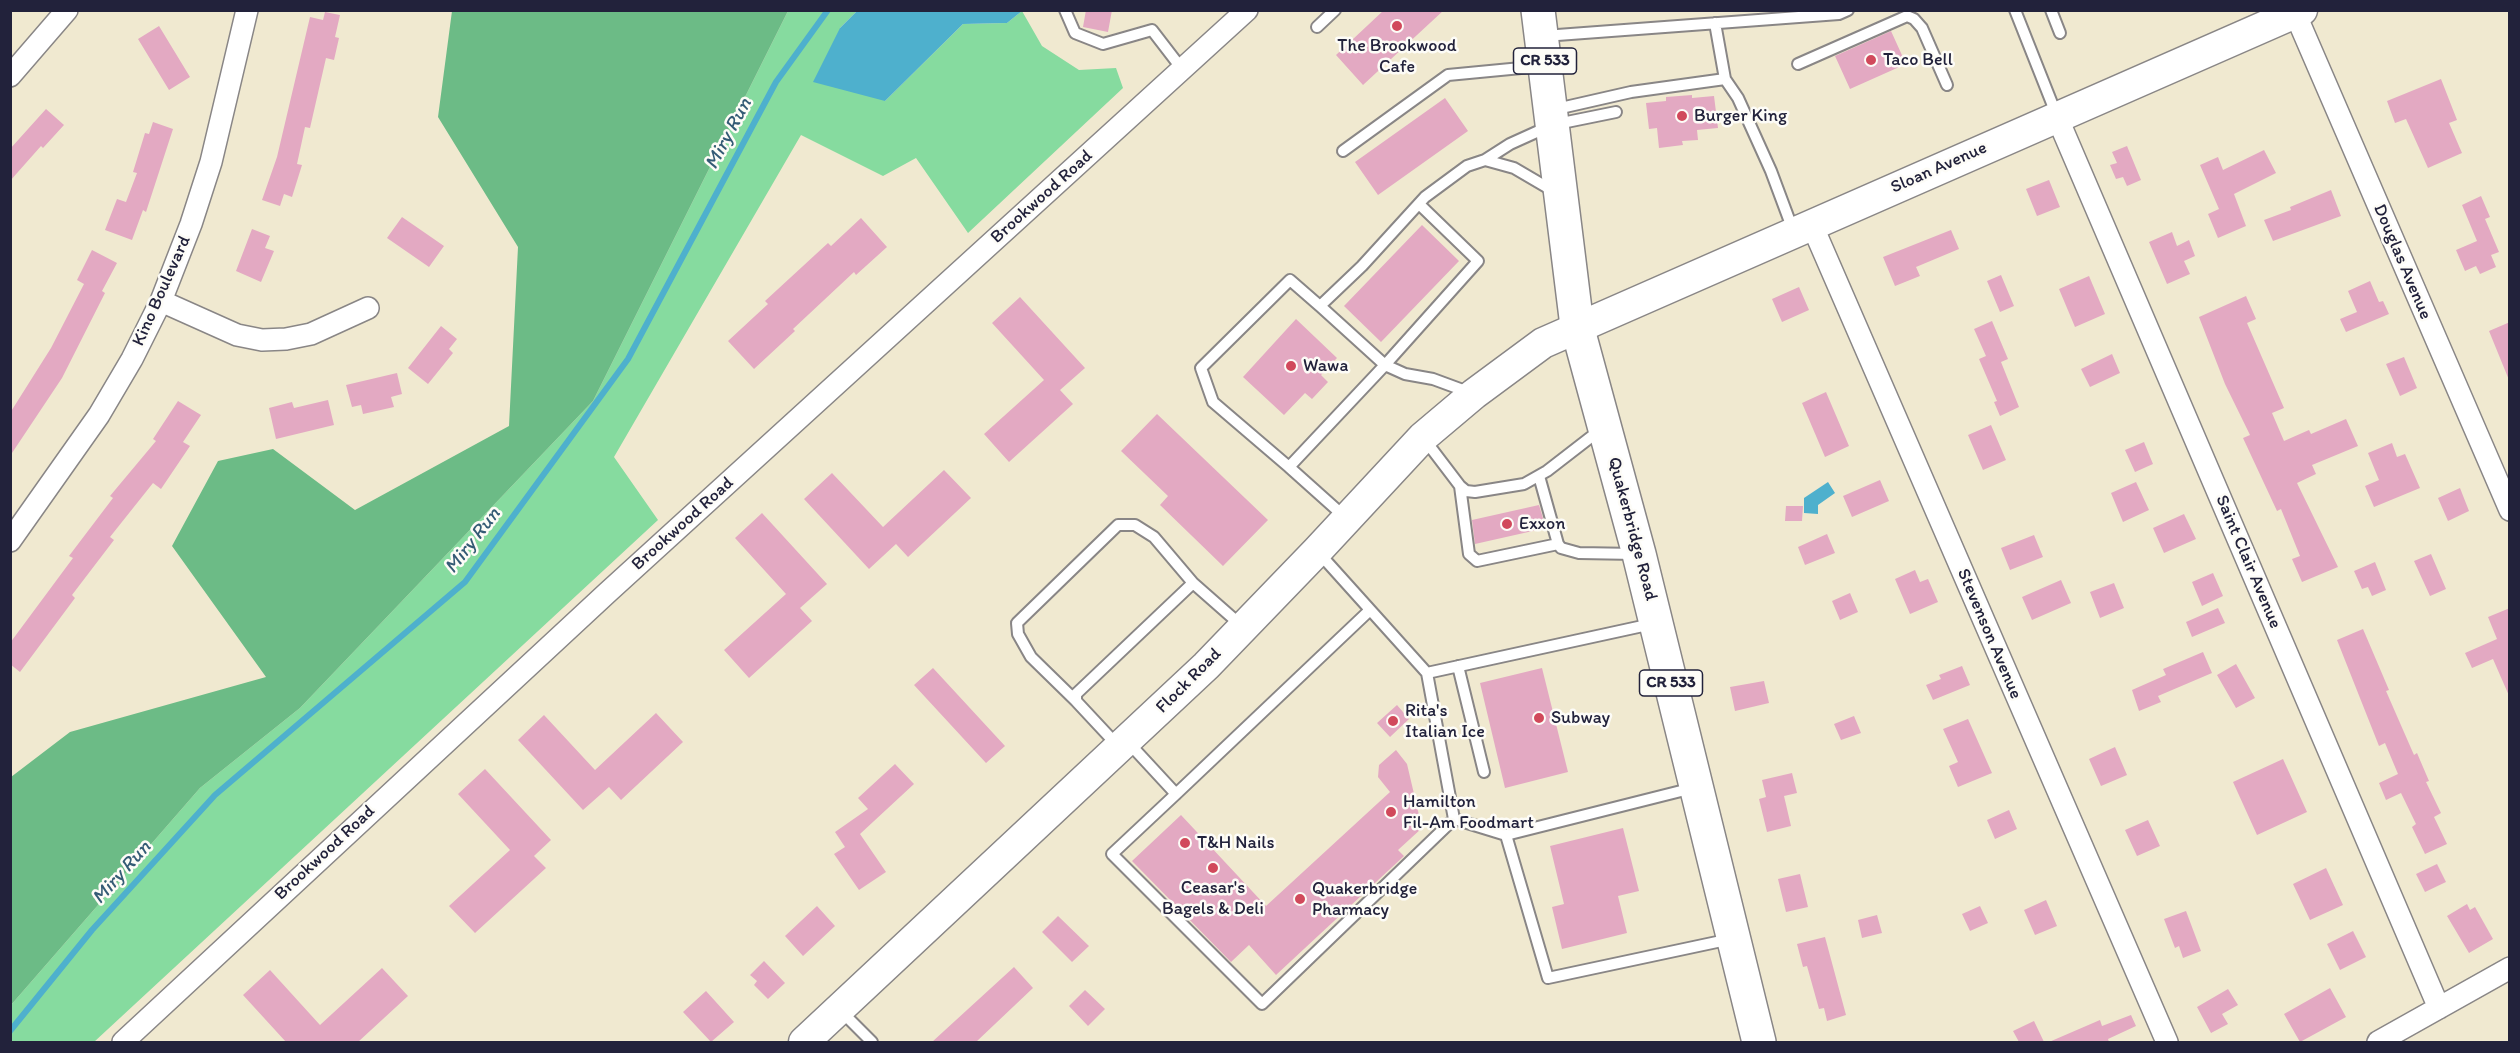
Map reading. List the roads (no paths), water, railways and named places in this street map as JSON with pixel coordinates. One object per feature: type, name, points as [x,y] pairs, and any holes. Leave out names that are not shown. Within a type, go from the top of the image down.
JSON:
[{"type":"main road","name":"Sloan Avenue","points":[[1577,326],[2297,12]]},
{"type":"main road","name":"Quakerbridge Road","points":[[1542,38],[1577,326],[1639,554],[1759,1042]]},
{"type":"main road","name":"Flock Road","points":[[804,1042],[1124,745],[1243,628],[1422,437],[1473,394],[1543,343],[1577,326]]},
{"type":"street","points":[[10,76],[67,10]]},
{"type":"street","name":"Kino Boulevard","points":[[10,541],[99,415],[132,359],[161,301],[191,224],[211,162],[247,10]]},
{"type":"street","name":"Brookwood Road","points":[[123,1042],[607,593],[1247,10]]},
{"type":"street","name":"Douglas Avenue","points":[[2297,12],[2510,510]]},
{"type":"street","name":"Saint Clair Avenue","points":[[2057,117],[2439,1008]]},
{"type":"street","name":"Stevenson Avenue","points":[[1803,229],[2167,1042]]},
{"type":"street","points":[[161,301],[237,335],[262,340],[286,339],[311,334],[368,308]]},
{"type":"street","points":[[2378,1042],[2510,968]]},
{"type":"lane","points":[[1065,10],[1075,33],[1103,44],[1152,30],[1182,69]]},
{"type":"lane","points":[[1317,27],[1335,10]]},
{"type":"lane","points":[[1343,151],[1448,75],[1542,38],[1839,14],[1848,10]]},
{"type":"lane","points":[[2015,10],[2057,117]]},
{"type":"lane","points":[[2050,10],[2060,33]]},
{"type":"lane","points":[[1798,64],[1907,16],[1923,28],[1947,85]]},
{"type":"lane","points":[[1715,23],[1725,79],[1738,98],[1772,171],[1803,229]]},
{"type":"lane","points":[[1321,307],[1419,204],[1467,166],[1485,160],[1551,118],[1630,92],[1725,79]]},
{"type":"lane","points":[[1551,118],[1616,112]]},
{"type":"lane","points":[[1485,160],[1514,168],[1560,195]]},
{"type":"lane","points":[[1289,467],[1478,261],[1419,204]]},
{"type":"lane","points":[[1346,518],[1213,402],[1201,368],[1290,280],[1385,364],[1405,374],[1433,379],[1473,394]]},
{"type":"lane","points":[[1422,437],[1460,486],[1466,491],[1475,492],[1524,484],[1539,476],[1605,427]]},
{"type":"lane","points":[[1539,476],[1557,544],[1561,548],[1579,553],[1639,554]]},
{"type":"lane","points":[[1460,486],[1469,554],[1477,561],[1557,544]]},
{"type":"lane","points":[[1176,794],[1031,657],[1018,634],[1017,622],[1118,525],[1135,525],[1154,537],[1193,583],[1243,628]]},
{"type":"lane","points":[[1317,551],[1427,673],[1454,819]]},
{"type":"lane","points":[[1076,701],[1076,694],[1193,583]]},
{"type":"lane","points":[[1370,610],[1112,854],[1262,1004],[1454,819]]},
{"type":"lane","points":[[1427,673],[1656,624]]},
{"type":"lane","points":[[1458,666],[1484,772]]},
{"type":"lane","points":[[1454,819],[1506,835],[1696,787]]},
{"type":"lane","points":[[1506,835],[1548,978],[1733,939]]},
{"type":"lane","points":[[839,1009],[872,1042]]},
{"type":"water","points":[[857,11],[1022,11],[1007,23],[963,24],[885,101],[813,82],[840,28]]},
{"type":"water","points":[[1828,482],[1835,493],[1818,505],[1818,514],[1804,513],[1804,498]]},
{"type":"waterway","name":"Miry Run","points":[[10,1031],[92,930],[215,795],[465,582],[628,359],[776,82],[828,10]]},
{"type":"place","name":"The Brookwood Cafe","points":[[1397,26]]},
{"type":"place","name":"Taco Bell","points":[[1871,60]]},
{"type":"place","name":"Burger King","points":[[1682,116]]},
{"type":"place","name":"Wawa","points":[[1291,366]]},
{"type":"place","name":"Exxon","points":[[1507,524]]},
{"type":"place","name":"Subway","points":[[1539,718]]},
{"type":"place","name":"Rita's Italian Ice","points":[[1393,721]]},
{"type":"place","name":"Hamilton Fil-Am Foodmart","points":[[1391,812]]},
{"type":"place","name":"T&H Nails","points":[[1185,843]]},
{"type":"place","name":"Ceasar's Bagels & Deli","points":[[1213,868]]},
{"type":"place","name":"Quakerbridge Pharmacy","points":[[1300,899]]}]
